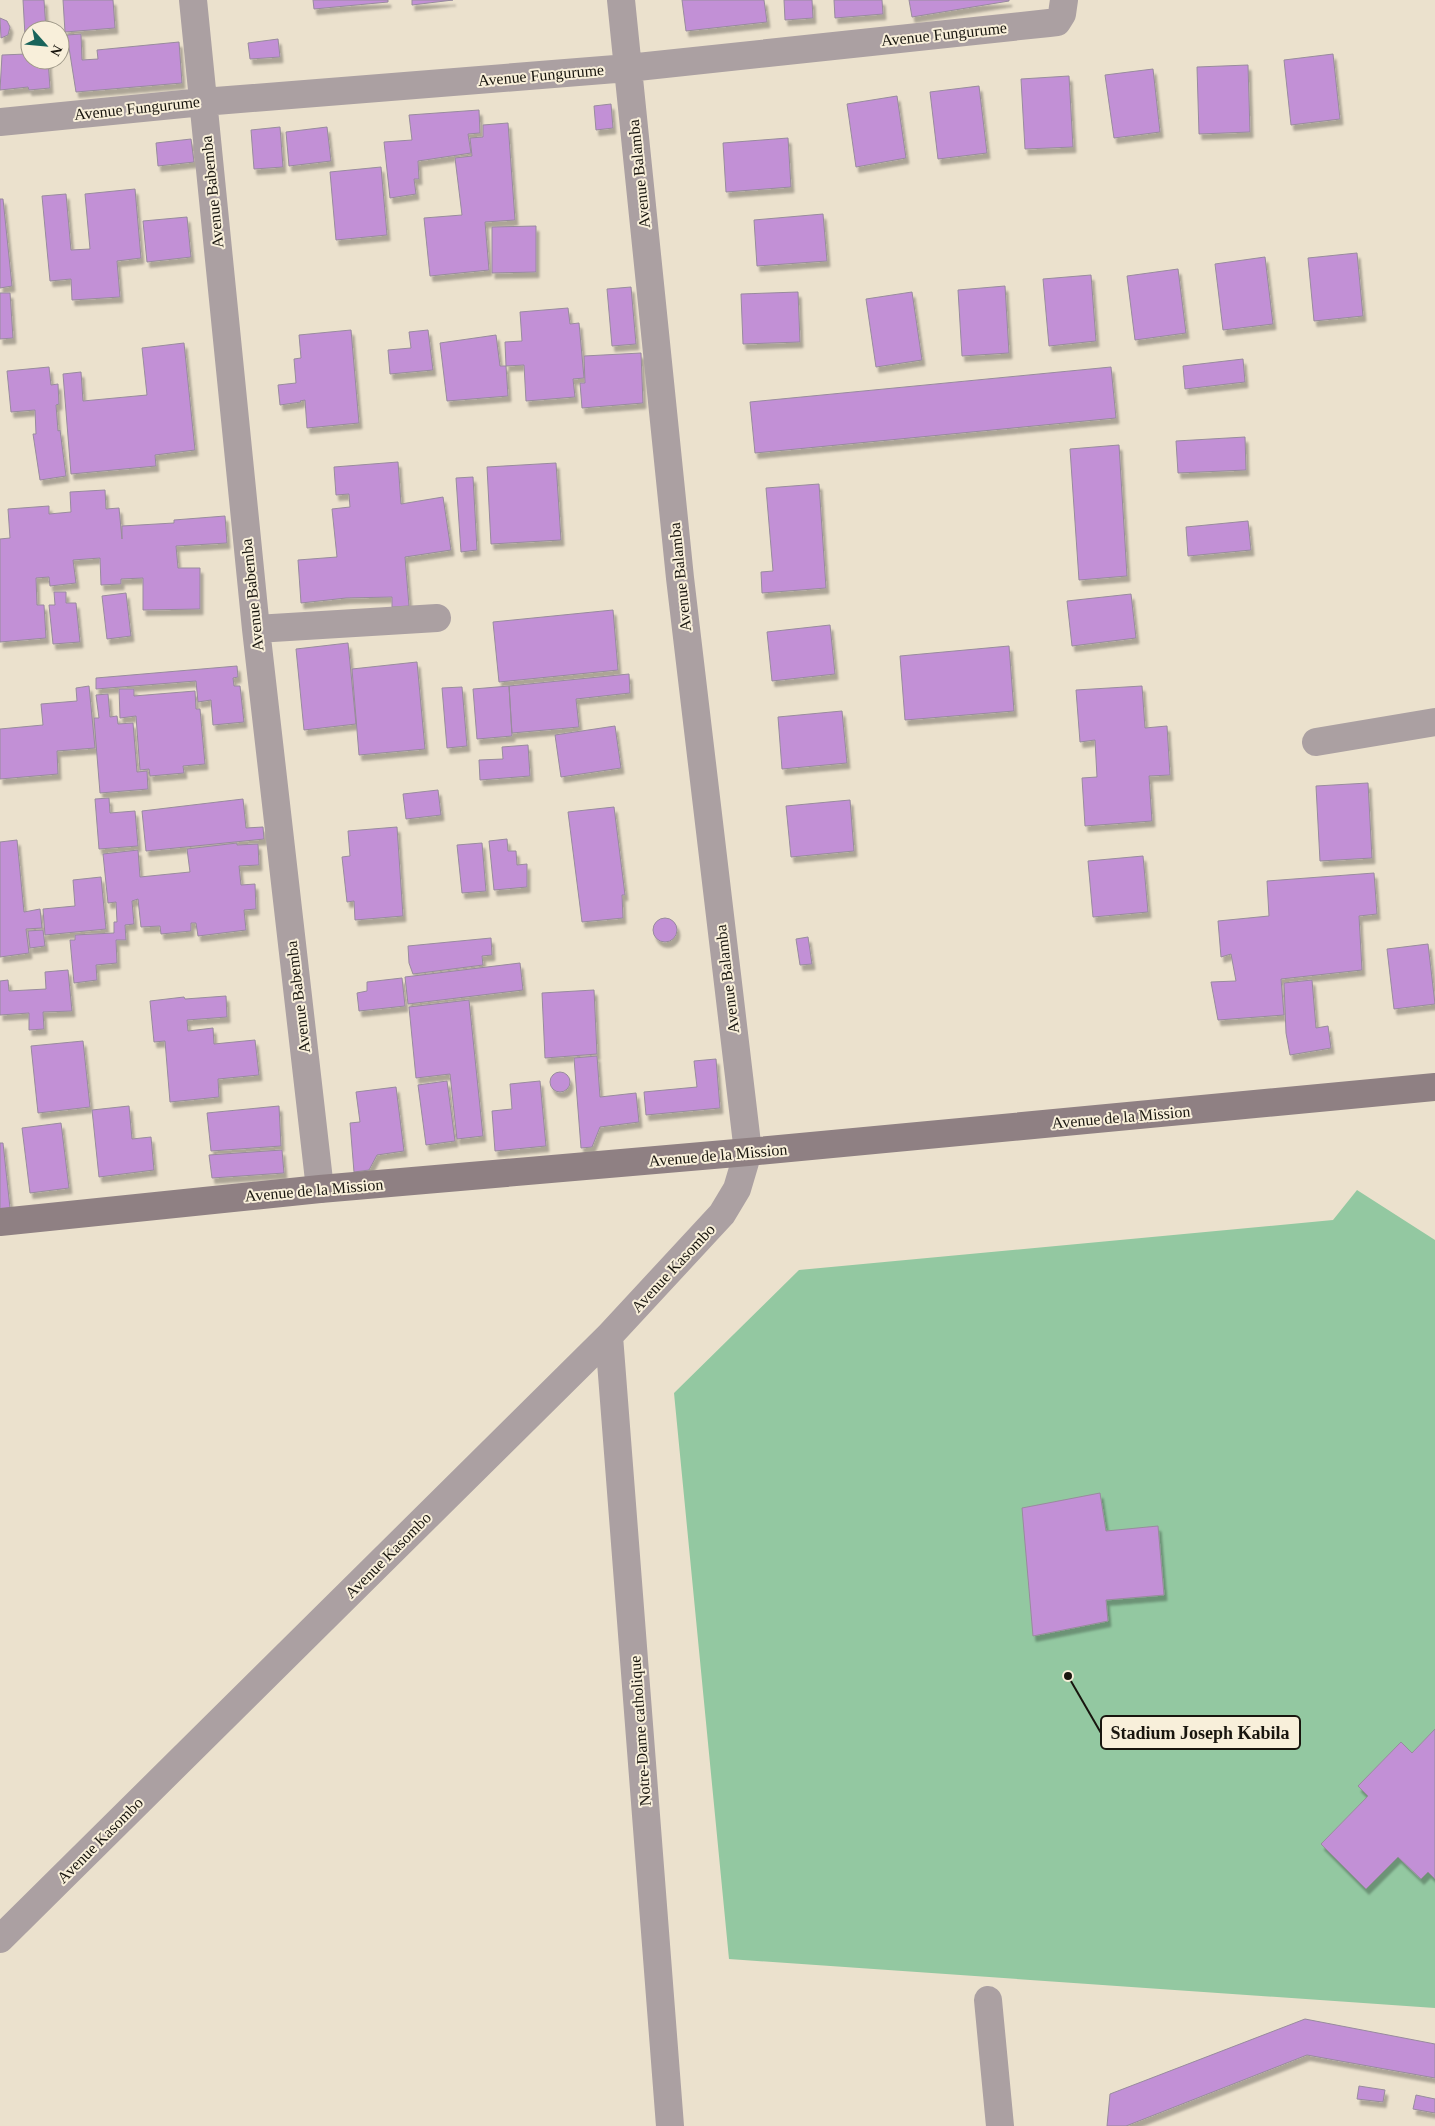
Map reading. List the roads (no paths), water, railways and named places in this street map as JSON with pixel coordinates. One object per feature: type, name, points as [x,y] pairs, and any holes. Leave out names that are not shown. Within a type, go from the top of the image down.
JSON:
[{"type":"street","name":"Avenue Babemba","points":[[193,0],[256,629],[320,1188]]},
{"type":"street","name":"Avenue Balamba","points":[[621,0],[680,578],[748,1152]]},
{"type":"street","name":"Avenue Fungurume","points":[[0,122],[203,102],[628,68],[1049,23],[1057,22],[1062,14],[1064,0]]},
{"type":"street","points":[[256,629],[436,618]]},
{"type":"street","points":[[1316,742],[1435,722]]},
{"type":"street","name":"Avenue de la Mission","points":[[0,1222],[320,1188],[748,1152],[1435,1087]]},
{"type":"street","name":"Avenue Kasombo","points":[[0,1939],[609,1336],[722,1214],[737,1189],[748,1152]]},
{"type":"street","name":"Notre-Dame catholique","points":[[609,1336],[670,2126]]},
{"type":"street","points":[[988,2000],[1000,2126]]},
{"type":"place","name":"Stadium Joseph Kabila","points":[[1068,1676]]}]
